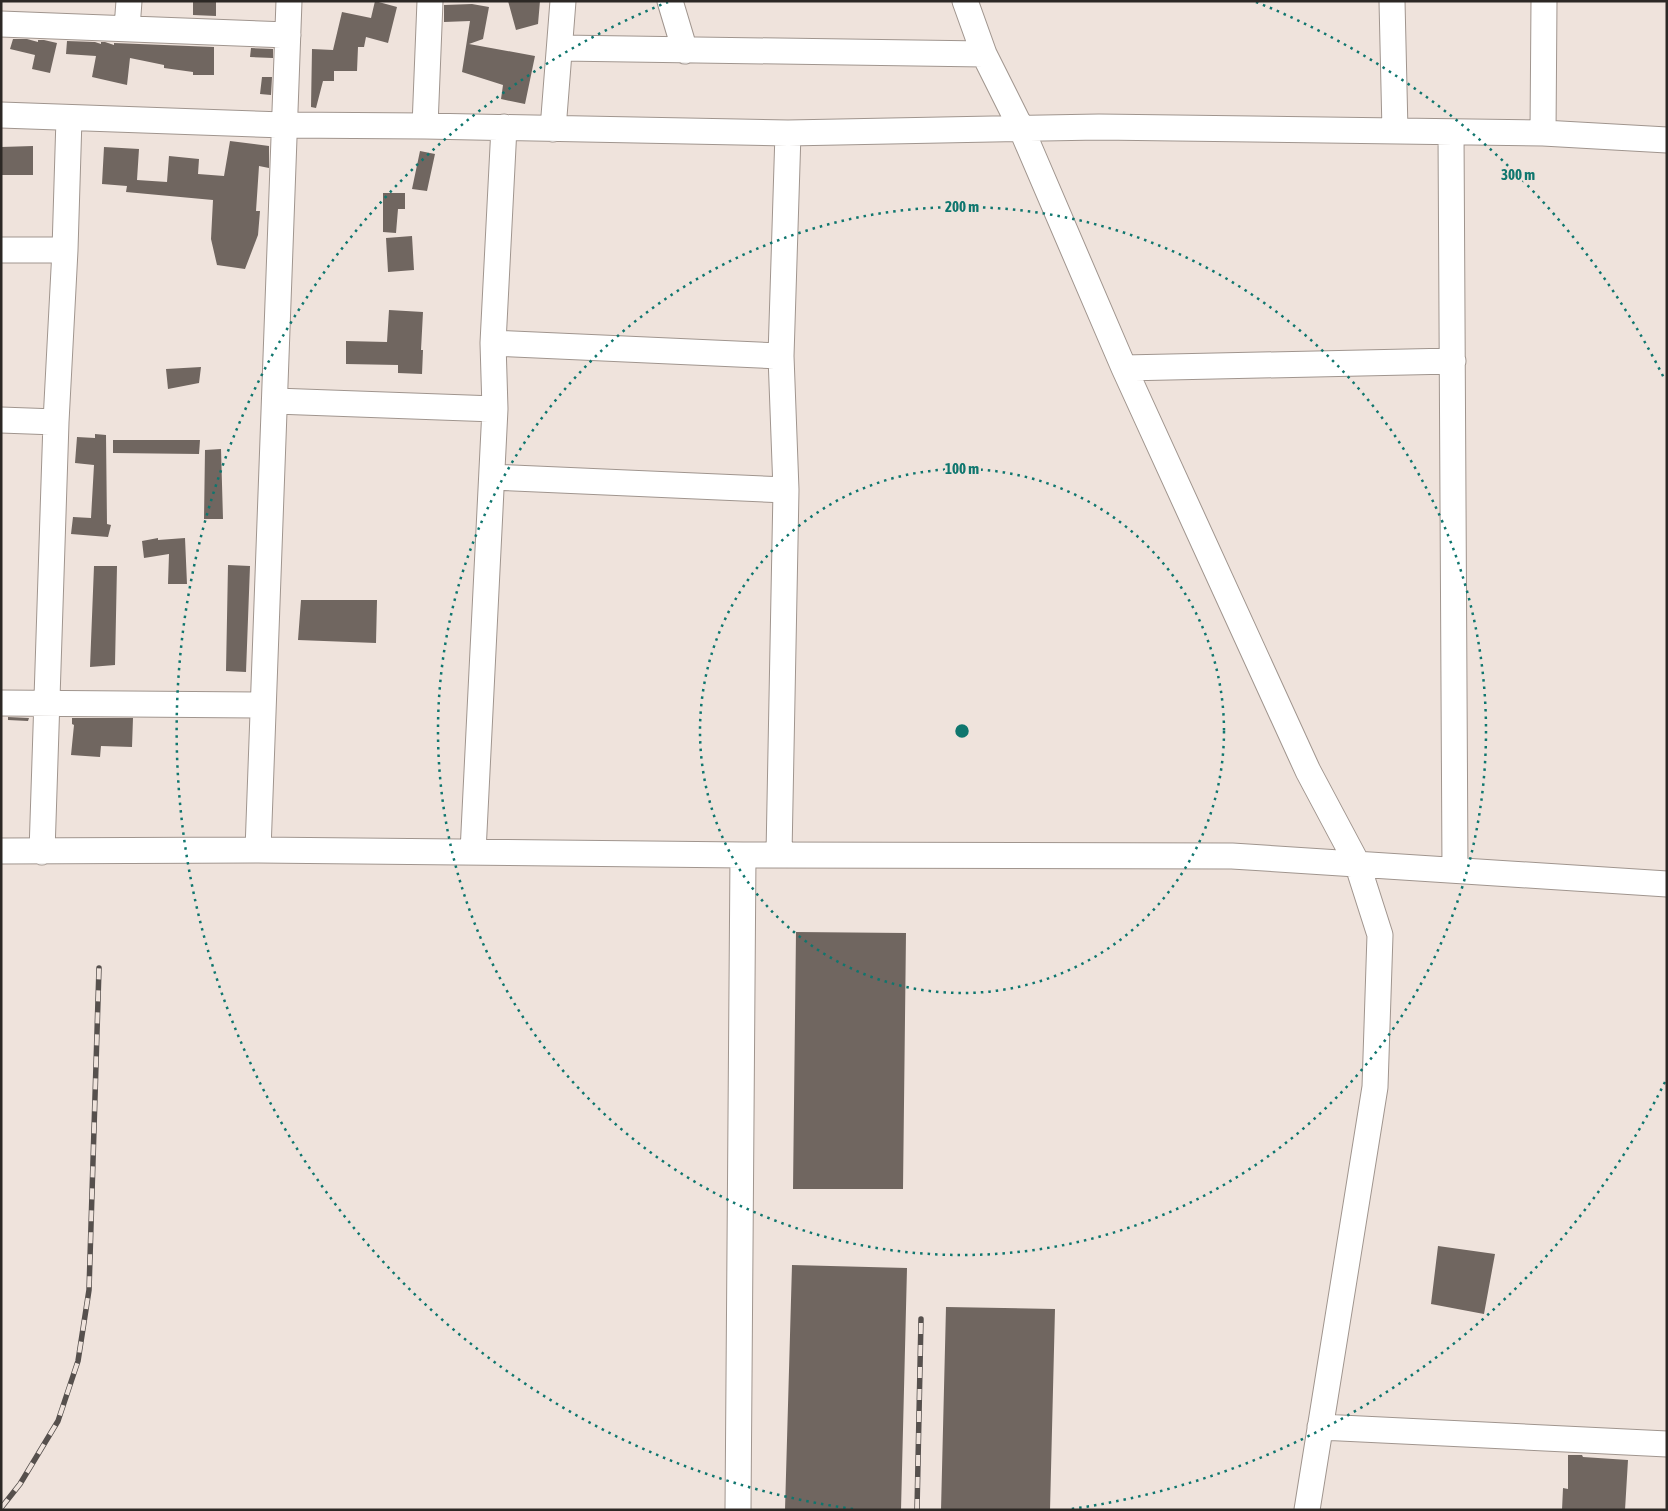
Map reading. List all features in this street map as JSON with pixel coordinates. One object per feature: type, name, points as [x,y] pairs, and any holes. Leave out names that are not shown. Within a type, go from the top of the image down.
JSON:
[{"type":"street","points":[[127,28],[129,1]]},
{"type":"street","points":[[258,850],[289,1]]},
{"type":"street","points":[[425,126],[430,1]]},
{"type":"street","points":[[553,128],[561,48],[563,1]]},
{"type":"street","points":[[670,1],[685,51]]},
{"type":"street","points":[[965,1],[984,54],[1021,128],[1124,368],[1308,771],[1357,863],[1380,935],[1375,1087],[1307,1510]]},
{"type":"street","points":[[1392,1],[1395,131]]},
{"type":"street","points":[[1543,133],[1544,1]]},
{"type":"street","points":[[1,24],[288,35]]},
{"type":"street","points":[[561,48],[984,54]]},
{"type":"street","points":[[1,115],[284,125],[788,133],[1099,128],[1543,133],[1667,140]]},
{"type":"street","points":[[42,852],[56,422],[65,250],[69,118]]},
{"type":"street","points":[[473,852],[495,410],[493,343],[504,127]]},
{"type":"street","points":[[1451,132],[1455,870]]},
{"type":"street","points":[[779,854],[786,490],[781,356],[788,133]]},
{"type":"street","points":[[1,250],[65,250]]},
{"type":"street","points":[[493,343],[781,356]]},
{"type":"street","points":[[1124,368],[1452,361]]},
{"type":"street","points":[[275,401],[495,410]]},
{"type":"street","points":[[1,420],[56,422]]},
{"type":"street","points":[[492,477],[786,490]]},
{"type":"street","points":[[1,703],[263,705]]},
{"type":"street","points":[[1,851],[258,850],[743,855],[1232,856],[1667,884]]},
{"type":"street","points":[[738,1510],[743,855]]},
{"type":"street","points":[[1320,1427],[1667,1444]]},
{"type":"building","points":[[193,1],[216,1],[216,16],[193,15]]},
{"type":"building","points":[[375,1],[397,7],[388,43],[366,37],[364,47],[358,47],[357,71],[334,71],[334,81],[323,81],[316,108],[311,107],[312,49],[333,50],[342,12],[371,18]]},
{"type":"building","points":[[508,1],[540,1],[538,24],[516,30]]},
{"type":"building","points":[[472,4],[489,7],[483,39],[469,44],[535,56],[525,104],[501,99],[503,85],[462,72],[470,21],[444,22],[444,5]]},
{"type":"building","points":[[13,39],[27,39],[38,42],[38,40],[44,40],[57,43],[50,73],[32,69],[35,55],[10,49]]},
{"type":"building","points":[[67,41],[101,44],[101,42],[105,42],[114,45],[114,43],[214,47],[214,75],[193,75],[193,72],[164,68],[164,65],[130,58],[127,85],[92,77],[96,56],[66,54]]},
{"type":"building","points":[[251,48],[273,49],[273,58],[250,57]]},
{"type":"building","points":[[262,77],[272,77],[271,95],[260,94]]},
{"type":"building","points":[[230,141],[269,146],[269,168],[259,166],[256,211],[260,211],[258,235],[245,269],[217,265],[211,239],[213,200],[126,192],[127,186],[102,184],[104,147],[139,149],[137,180],[167,182],[169,156],[199,159],[198,174],[224,176]]},
{"type":"building","points":[[33,146],[33,175],[1,175],[1,147]]},
{"type":"building","points":[[420,151],[435,154],[427,191],[412,189]]},
{"type":"building","points":[[383,193],[405,193],[405,209],[398,209],[396,233],[383,232]]},
{"type":"building","points":[[412,236],[414,270],[388,272],[386,238]]},
{"type":"building","points":[[389,310],[423,312],[422,374],[398,373],[398,365],[346,364],[346,341],[387,342]]},
{"type":"building","points":[[201,367],[199,383],[168,389],[166,369]]},
{"type":"building","points":[[95,434],[106,435],[107,524],[111,525],[108,537],[71,534],[73,517],[91,518],[94,465],[75,463],[77,437],[95,438]]},
{"type":"building","points":[[113,440],[200,440],[199,454],[113,453]]},
{"type":"building","points":[[221,449],[223,519],[204,519],[205,450]]},
{"type":"building","points":[[158,538],[158,540],[185,538],[187,584],[168,584],[169,554],[144,558],[142,541]]},
{"type":"building","points":[[228,565],[250,566],[246,672],[226,671]]},
{"type":"building","points":[[94,566],[117,566],[115,665],[90,667]]},
{"type":"building","points":[[301,600],[377,600],[376,643],[298,640]]},
{"type":"building","points":[[8,717],[29,718],[28,721],[8,720]]},
{"type":"building","points":[[72,718],[133,718],[132,747],[101,746],[100,757],[71,755],[74,725],[72,724]]},
{"type":"building","points":[[796,932],[906,933],[903,1189],[793,1189]]},
{"type":"building","points":[[1438,1246],[1495,1254],[1484,1314],[1431,1304]]},
{"type":"building","points":[[792,1265],[907,1268],[901,1510],[785,1510]]},
{"type":"building","points":[[946,1307],[1055,1309],[1050,1510],[941,1510]]},
{"type":"building","points":[[1568,1455],[1628,1460],[1625,1510],[1562,1510],[1563,1488],[1568,1489]]},
{"type":"railway","points":[[1,1508],[20,1484],[58,1421],[78,1361],[89,1290],[99,968]]},
{"type":"railway","points":[[917,1510],[921,1319]]}]
